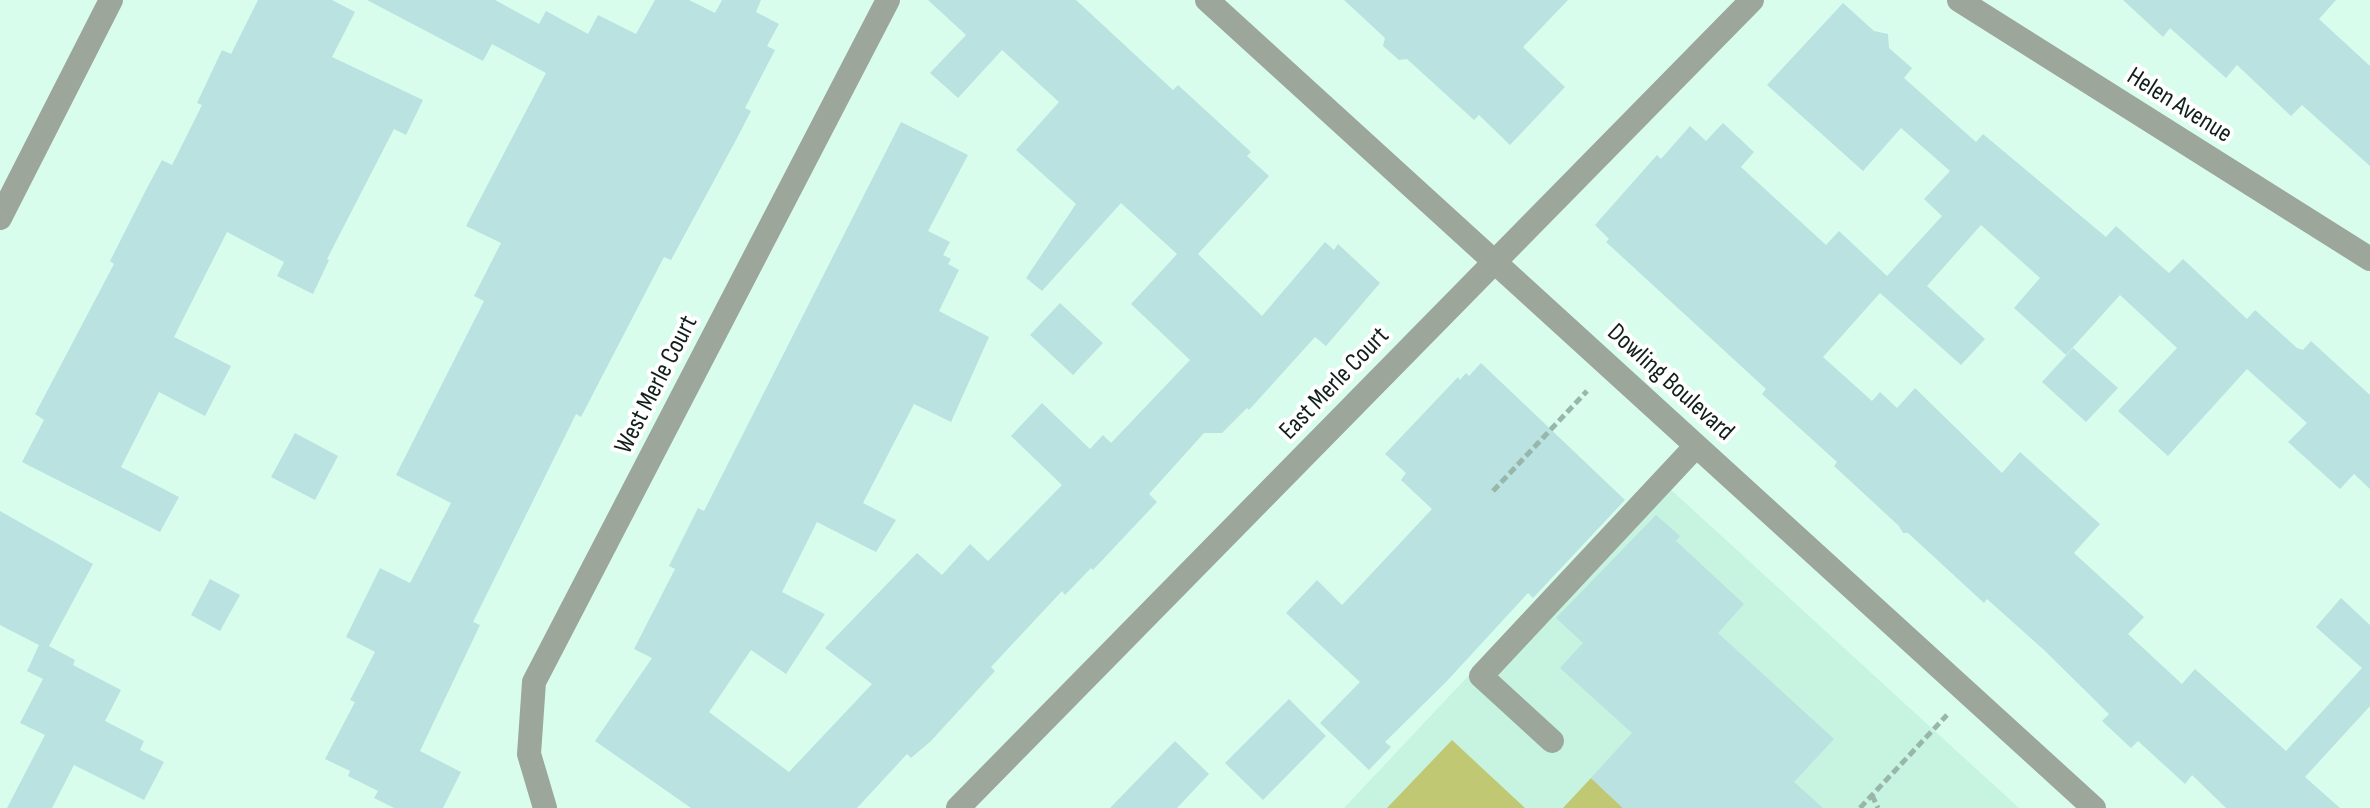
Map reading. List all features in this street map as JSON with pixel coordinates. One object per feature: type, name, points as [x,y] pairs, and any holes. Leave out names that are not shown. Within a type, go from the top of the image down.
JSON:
[{"type":"street","points":[[0,218],[111,0]]},
{"type":"street","name":"West Merle Court","points":[[545,808],[529,754],[534,682],[888,0]]},
{"type":"street","name":"Dowling Boulevard","points":[[1207,0],[2094,808]]},
{"type":"street","name":"East Merle Court","points":[[958,808],[1752,0]]},
{"type":"street","name":"Helen Avenue","points":[[1959,0],[2370,259]]},
{"type":"street","points":[[1552,741],[1481,676],[1696,446]]},
{"type":"path","points":[[1493,491],[1609,367]]},
{"type":"path","points":[[1860,808],[1967,693]]},
{"type":"path","points":[[1872,795],[1878,808]]},
{"type":"shaded area","points":[[1656,476],[2019,808],[1344,808]]},
{"type":"green space","points":[[1452,740],[1525,808],[1387,808]]},
{"type":"green space","points":[[1591,778],[1623,808],[1563,808]]},
{"type":"building","points":[[258,0],[332,0],[355,12],[332,57],[423,100],[406,135],[394,129],[327,259],[313,294],[277,276],[284,262],[227,232],[174,337],[231,366],[205,416],[159,392],[121,467],[179,497],[160,532],[22,462],[44,420],[35,414],[114,264],[110,261],[146,190],[162,160],[172,165],[202,105],[197,103],[222,50],[231,54]]},
{"type":"building","points":[[367,0],[495,0],[539,24],[546,11],[588,34],[598,15],[636,34],[655,0],[689,0],[715,13],[722,0],[761,0],[756,12],[779,24],[767,46],[775,50],[745,108],[751,111],[671,260],[664,257],[581,417],[576,414],[473,622],[480,625],[420,751],[461,772],[443,808],[394,808],[374,798],[378,791],[348,776],[350,771],[325,759],[355,702],[350,700],[375,652],[346,637],[380,568],[410,583],[451,503],[396,475],[484,301],[474,296],[501,243],[466,226],[546,73],[492,44],[483,61]]},
{"type":"building","points":[[928,0],[1076,0],[1173,90],[1178,85],[1251,152],[1247,156],[1269,176],[1198,254],[1262,316],[1325,242],[1334,250],[1338,244],[1380,283],[1326,346],[1315,337],[1249,410],[1247,408],[1222,433],[1204,433],[1149,494],[1157,502],[1093,570],[1091,568],[1065,595],[1062,591],[991,667],[995,671],[931,741],[911,758],[907,754],[857,808],[691,808],[595,741],[652,658],[634,649],[675,569],[669,566],[698,508],[704,511],[901,122],[968,155],[928,231],[950,242],[943,255],[951,259],[948,264],[959,270],[939,311],[989,337],[951,422],[914,404],[863,503],[896,520],[876,552],[817,522],[782,592],[825,614],[786,674],[751,650],[709,712],[789,772],[872,684],[825,648],[917,553],[942,575],[970,544],[988,561],[1062,485],[1011,436],[1042,403],[1090,449],[1103,435],[1111,443],[1190,360],[1131,304],[1177,254],[1121,203],[1042,291],[1026,278],[1076,204],[1016,150],[1059,102],[1002,50],[958,98],[930,73],[966,35]]},
{"type":"building","points":[[1344,0],[1568,0],[1523,47],[1565,87],[1510,145],[1479,115],[1474,120],[1407,59],[1399,60],[1383,46],[1385,38]]},
{"type":"building","points":[[2123,0],[2336,0],[2319,19],[2370,66],[2370,166],[2302,105],[2291,116],[2237,65],[2226,78],[2170,28],[2163,37]]},
{"type":"building","points":[[1843,3],[1874,31],[1888,34],[1889,48],[1912,68],[1904,78],[1976,142],[1983,134],[2106,237],[2116,226],[2169,273],[2183,259],[2247,319],[2255,310],[2297,348],[2303,350],[2311,341],[2370,395],[2370,489],[2354,474],[2340,489],[2288,442],[2307,423],[2247,369],[2168,456],[2118,411],[2177,348],[2120,295],[2066,355],[2014,308],[2040,278],[1981,225],[1927,286],[1985,339],[1961,365],[1880,293],[1823,357],[1872,401],[1880,392],[1897,408],[1915,388],[2002,473],[2020,452],[2100,524],[2074,553],[2144,617],[2128,634],[2182,684],[2195,669],[2286,751],[2362,668],[2316,627],[2341,598],[2370,625],[2370,706],[2305,777],[2340,808],[2226,808],[2192,775],[2185,784],[2138,741],[2131,748],[2102,721],[2109,714],[2044,650],[1987,599],[1984,603],[1908,533],[1903,533],[1834,466],[1837,462],[1762,394],[1766,389],[1606,242],[1609,239],[1595,225],[1657,155],[1661,159],[1690,126],[1706,141],[1723,123],[1754,152],[1741,167],[1826,245],[1839,231],[1887,276],[1942,216],[1924,199],[1950,171],[1901,128],[1863,171],[1767,85]]},
{"type":"building","points":[[1060,303],[1103,343],[1073,375],[1030,335]]},
{"type":"building","points":[[2073,348],[2118,388],[2086,422],[2042,382]]},
{"type":"building","points":[[1481,363],[1625,500],[1533,598],[1528,593],[1446,682],[1385,742],[1391,747],[1369,770],[1320,723],[1360,682],[1286,613],[1317,580],[1342,605],[1432,509],[1401,480],[1406,473],[1385,454],[1458,377],[1460,380],[1466,373],[1469,376]]},
{"type":"building","points":[[295,433],[338,456],[315,500],[271,477]]},
{"type":"building","points":[[0,511],[93,564],[49,646],[75,660],[73,665],[121,690],[105,721],[144,741],[140,750],[164,762],[144,800],[74,765],[52,808],[7,808],[45,735],[20,723],[43,679],[27,671],[39,645],[0,625]]},
{"type":"building","points":[[1656,515],[1680,536],[1676,541],[1744,604],[1718,633],[1834,739],[1794,782],[1823,808],[1623,808],[1591,778],[1632,733],[1560,668],[1583,643],[1556,618]]},
{"type":"building","points":[[210,579],[240,595],[220,631],[191,615]]},
{"type":"building","points":[[1289,699],[1326,736],[1263,800],[1225,763]]},
{"type":"building","points":[[1175,741],[1209,774],[1177,808],[1110,808]]}]
